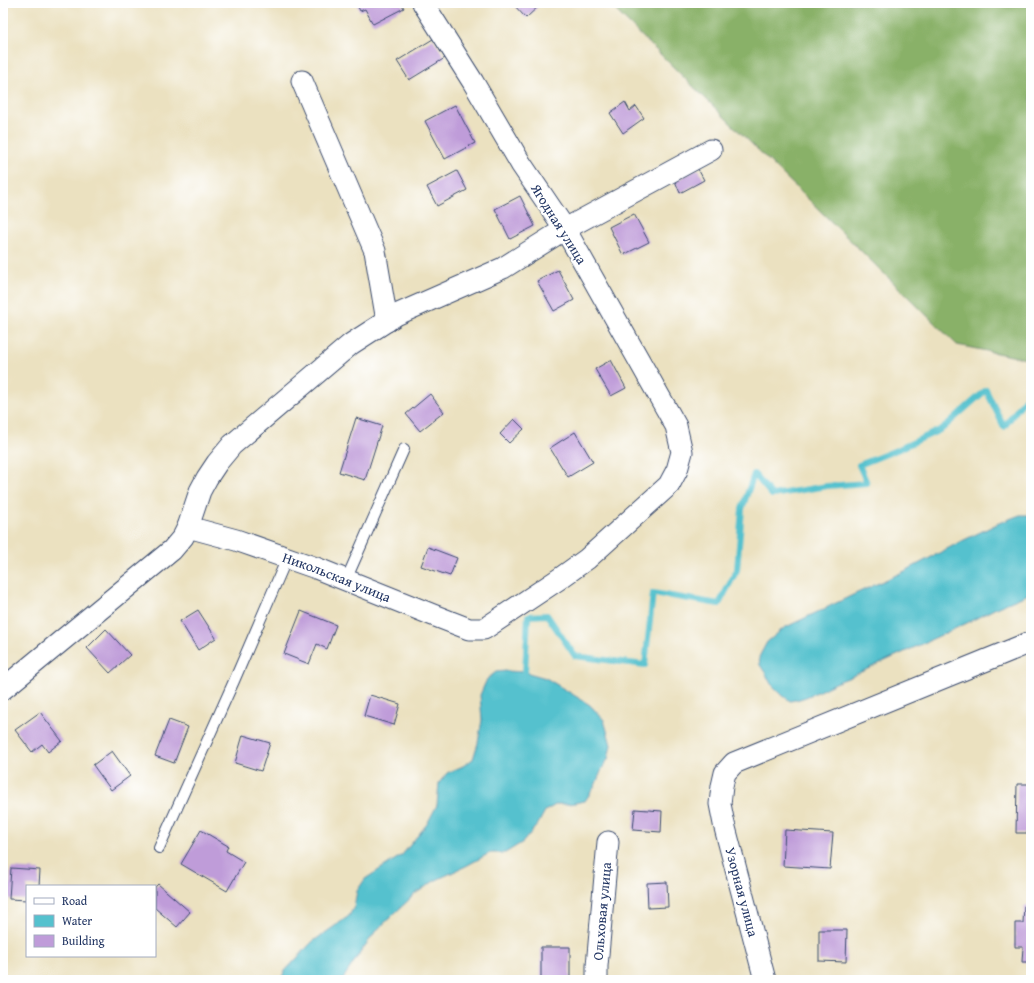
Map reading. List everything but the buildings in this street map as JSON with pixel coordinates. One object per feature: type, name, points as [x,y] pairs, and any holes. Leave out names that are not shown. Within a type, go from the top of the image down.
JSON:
[{"type":"street","name":"Ягодная улица","points":[[423,3],[473,82],[521,164],[565,229],[676,426],[682,452],[677,470],[669,485],[587,559],[484,629]]},
{"type":"street","points":[[302,81],[375,251],[387,321]]},
{"type":"street","points":[[3,689],[172,550],[183,537],[188,527],[200,491],[216,463],[232,445],[351,344],[403,312],[503,268],[565,229],[711,150]]},
{"type":"street","name":"Никольская улица","points":[[188,527],[236,540],[287,558],[469,629],[484,629]]},
{"type":"street","name":"Узорная улица","points":[[765,980],[720,804],[725,773],[734,763],[1031,642]]},
{"type":"street","name":"Ольховая улица","points":[[597,980],[608,842]]},
{"type":"lane","points":[[346,580],[404,448]]},
{"type":"lane","points":[[159,848],[287,558]]},
{"type":"green space","points":[[608,3],[1031,3],[1031,360],[957,345]]},
{"type":"water","points":[[1020,515],[1031,515],[1031,593],[805,697],[790,701],[771,684],[760,665],[759,657],[767,642],[784,628],[905,571],[999,523]]},
{"type":"water","points":[[496,672],[525,672],[546,678],[590,705],[604,720],[611,745],[608,759],[595,786],[585,801],[569,804],[557,804],[545,811],[538,824],[523,842],[505,853],[490,853],[434,881],[415,894],[376,931],[342,980],[281,980],[284,972],[312,942],[349,916],[354,907],[357,891],[365,879],[402,855],[427,824],[437,805],[439,783],[447,773],[463,766],[473,759],[478,743],[482,720],[480,695],[487,679]]},
{"type":"waterway","points":[[525,672],[528,616],[547,615],[575,656],[645,665],[653,593],[719,604],[737,570],[742,509],[754,474],[772,495],[827,486],[867,483],[859,465],[899,449],[942,429],[986,390],[1004,427],[1031,391]]}]
